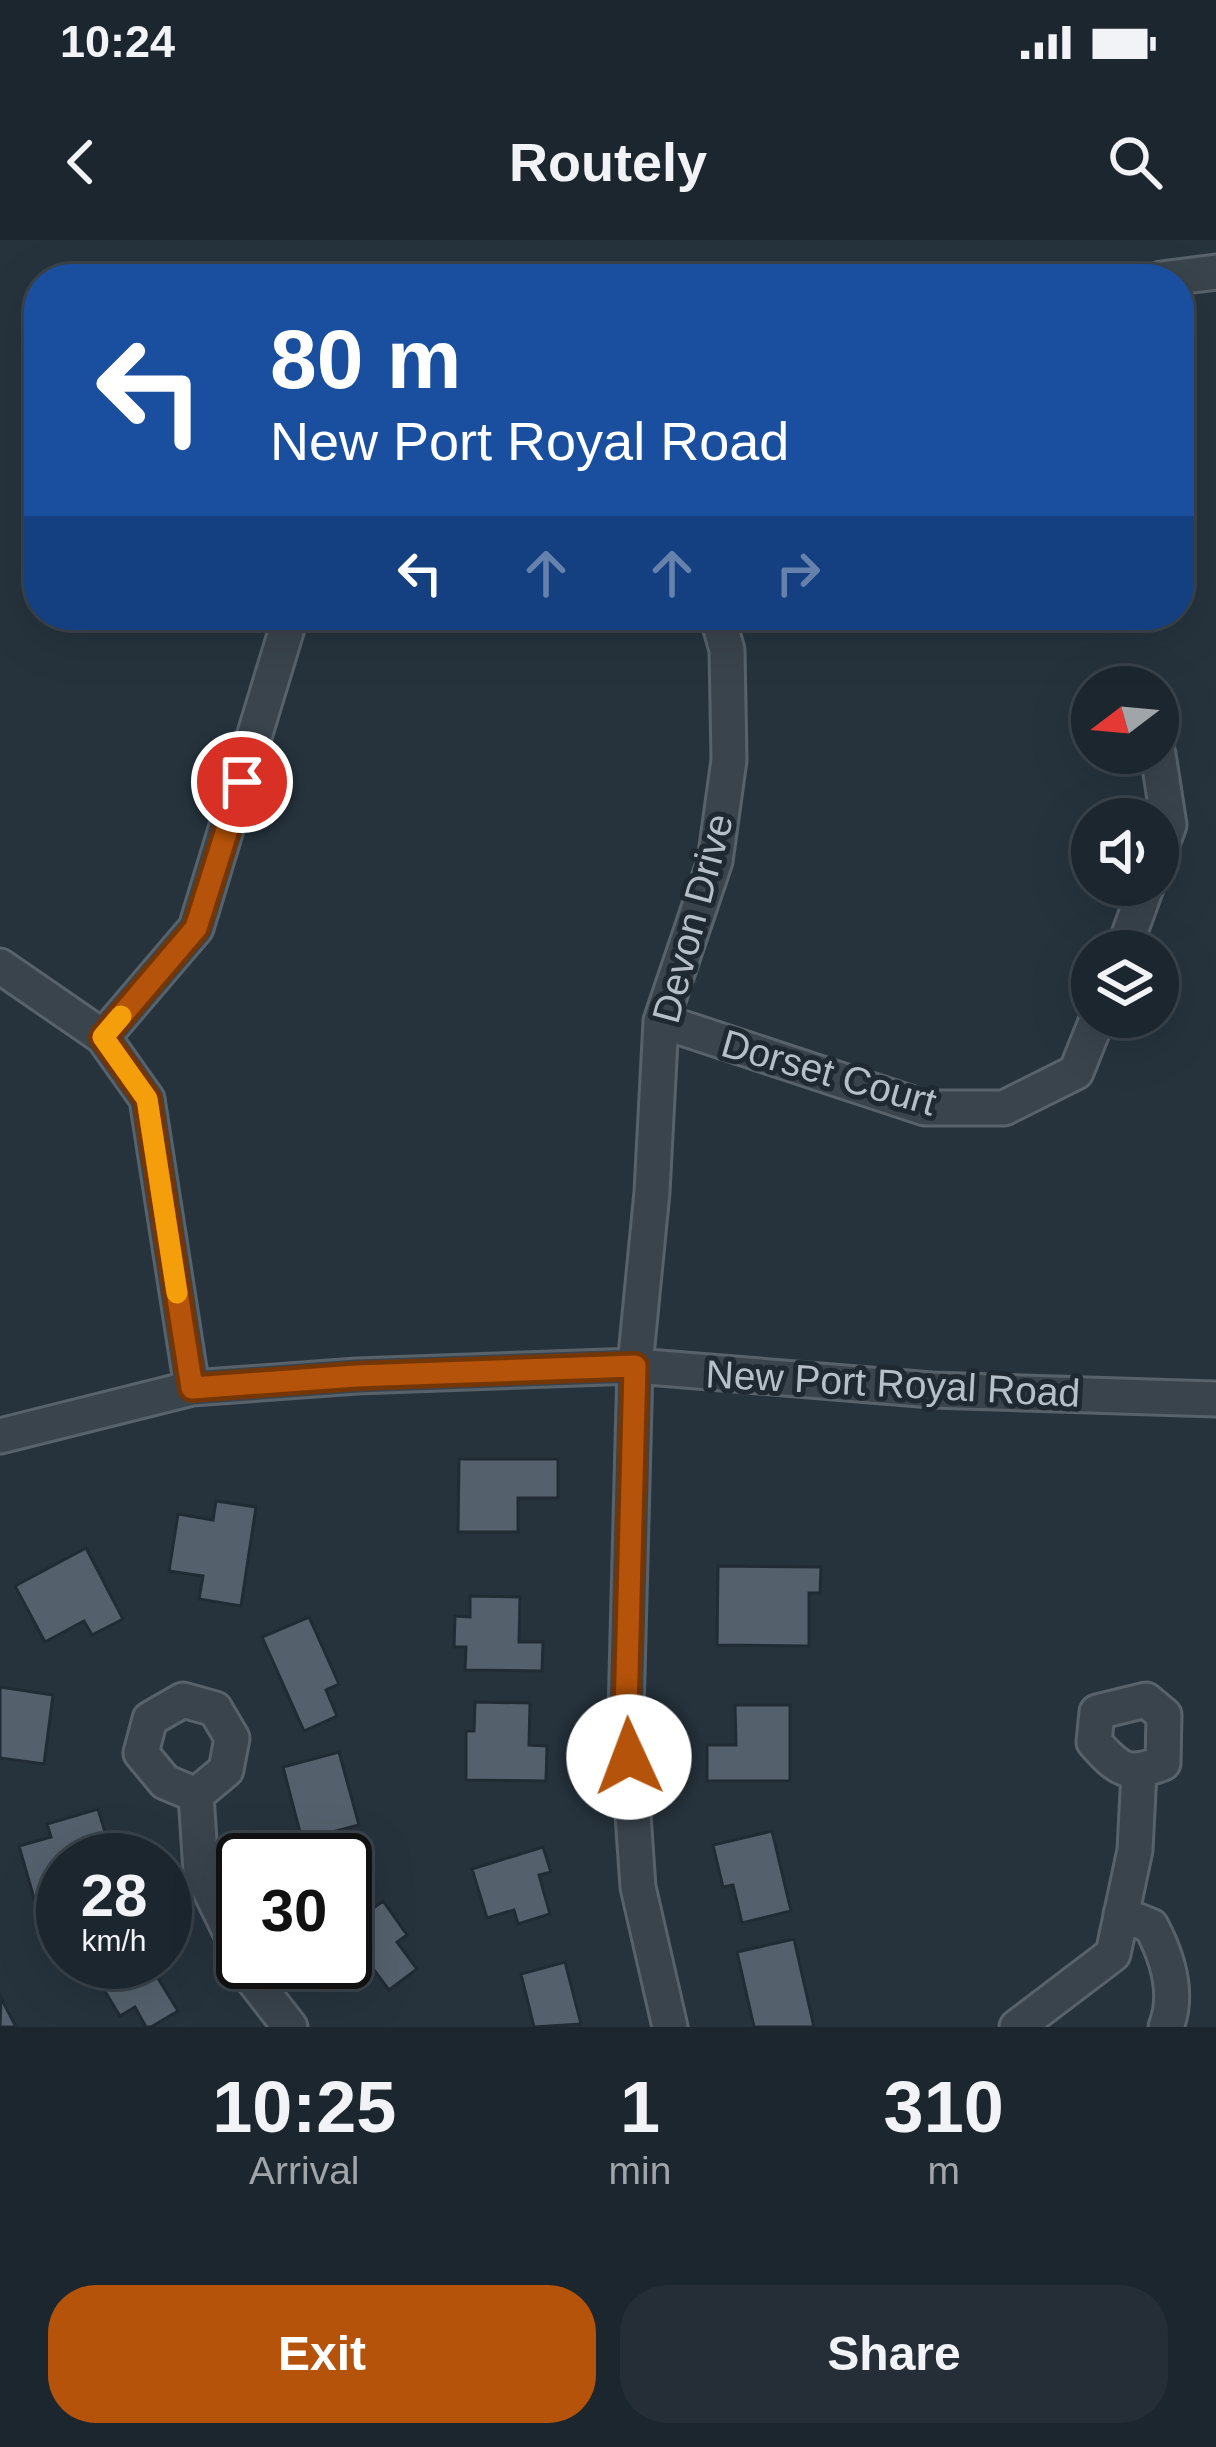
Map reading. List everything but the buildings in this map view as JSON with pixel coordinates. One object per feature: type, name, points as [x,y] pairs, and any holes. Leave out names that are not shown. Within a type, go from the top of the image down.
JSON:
[{"type":"street","points":[[103,1037],[196,928],[286,630]]},
{"type":"street","name":"Devon Drive","points":[[670,2027],[638,1887],[626,1714],[635,1366],[652,1192],[661,1021],[715,861],[729,760],[727,650],[721,630]]},
{"type":"street","points":[[0,965],[103,1037],[147,1099],[192,1388]]},
{"type":"street","name":"Dorset Court","points":[[661,1021],[925,1108],[1004,1108],[1076,1072],[1090,1038]]},
{"type":"street","name":"New Port Royal Road","points":[[0,1436],[192,1388],[356,1376],[635,1366],[932,1390],[1216,1399]]},
{"type":"street","points":[[1017,2027],[1113,1954],[1135,1850],[1139,1772]]},
{"type":"street","points":[[196,1795],[201,1872],[216,1903]]},
{"type":"street","points":[[1120,1914],[1151,1926],[1166,1954],[1172,2010],[1166,2027]]},
{"type":"street","points":[[260,1989],[290,2027]]},
{"type":"slow traffic","points":[[121,1016],[103,1037],[147,1099],[177,1293]]},
{"type":"route","points":[[242,782],[196,928],[103,1037],[147,1099],[192,1388],[356,1376],[635,1366],[626,1714],[629,1757]]}]
